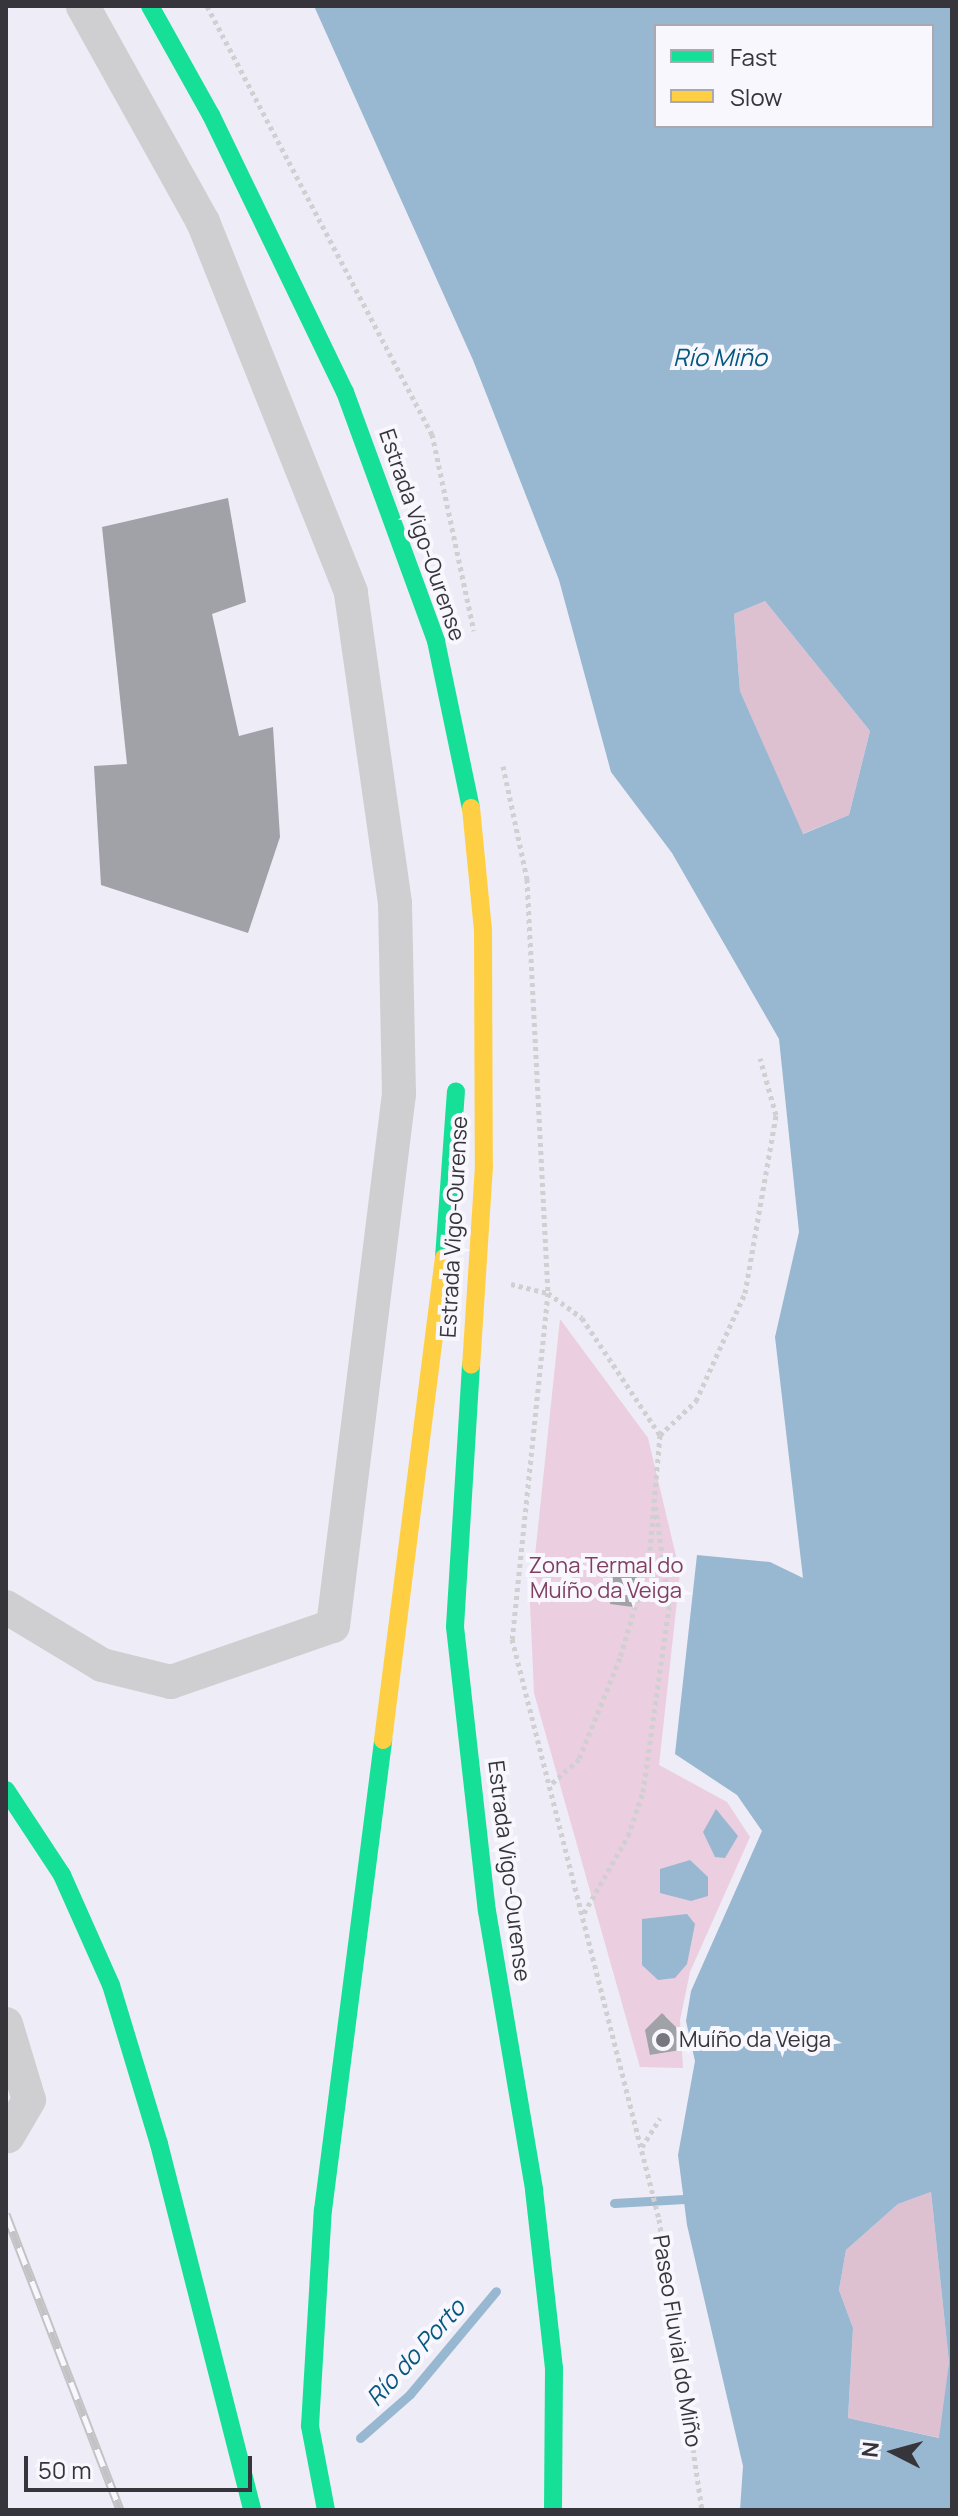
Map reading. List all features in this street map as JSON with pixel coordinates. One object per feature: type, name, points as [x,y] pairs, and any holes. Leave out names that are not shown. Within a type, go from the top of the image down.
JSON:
[{"type":"highway","name":"Estrada Vigo-Ourense","points":[[150,6],[312,316],[377,477],[436,641],[473,820],[483,930],[484,1166],[455,1627],[487,1911],[534,2190],[551,2338],[553,2510]]},
{"type":"highway","points":[[377,477],[415,645]]},
{"type":"highway","points":[[426,691],[438,752]]},
{"type":"highway","points":[[326,2510],[310,2426],[323,2210],[450,1209],[457,1077]]},
{"type":"highway","points":[[12,1795],[62,1875],[111,1985],[159,2144],[252,2510]]},
{"type":"street","points":[[6,1607],[102,1665],[171,1682],[333,1626],[399,1094],[395,903],[351,592],[203,222],[83,6]]},
{"type":"street","points":[[6,2024],[29,2100],[8,2136]]},
{"type":"path","points":[[660,1435],[696,1401],[745,1293],[776,1115],[760,1058]]},
{"type":"path","points":[[506,1283],[548,1293],[582,1318],[660,1435],[649,1560],[620,1658],[579,1759],[550,1785]]},
{"type":"path","points":[[583,1914],[628,1836],[643,1792],[669,1606],[654,1494]]},
{"type":"path","points":[[642,2148],[660,2118]]},
{"type":"path","name":"Paseo Fluvial do Miño","points":[[648,2172],[659,2219],[702,2510]]},
{"type":"green space","name":"Zona Termal do Muíño da Veiga","points":[[560,1319],[648,1438],[680,1573],[659,1765],[727,1802],[750,1837],[690,1972],[680,2020],[683,2068],[640,2067],[534,1693],[530,1603]],"holes":[[[666,2016],[676,2027],[681,2050],[651,2055],[657,2018]]]},
{"type":"shaded area","points":[[765,601],[870,731],[849,815],[802,834],[740,691],[734,614]]},
{"type":"shaded area","points":[[931,2192],[949,2362],[940,2438],[848,2418],[853,2328],[839,2290],[846,2250],[898,2204]]},
{"type":"water","name":"Río Miño","points":[[314,6],[952,6],[952,2510],[740,2510],[743,2466],[687,2225],[678,2155],[695,2061],[686,2021],[691,1991],[762,1831],[737,1795],[675,1754],[697,1555],[770,1562],[803,1578],[775,1337],[799,1232],[779,1039],[672,853],[611,772],[559,580],[473,360]],"holes":[[[765,601],[870,731],[849,815],[803,834],[740,691],[734,614]],[[931,2192],[949,2362],[939,2438],[848,2418],[853,2328],[839,2290],[846,2250],[898,2204]]]},
{"type":"water","points":[[716,1809],[738,1836],[725,1858],[715,1857],[703,1832]]},
{"type":"water","points":[[690,1860],[708,1877],[708,1896],[691,1901],[660,1893],[660,1869]]},
{"type":"water","points":[[687,1914],[695,1924],[687,1964],[675,1978],[658,1980],[642,1965],[642,1919]]},
{"type":"building","points":[[228,498],[246,602],[212,614],[239,736],[273,727],[280,837],[248,933],[101,885],[94,766],[127,764],[102,527]]},
{"type":"building","points":[[614,1564],[638,1567],[633,1607],[610,1604]]},
{"type":"building","name":"Muíño da Veiga","points":[[662,2013],[676,2027],[681,2050],[650,2055],[645,2030]]},
{"type":"waterway","name":"Río do Porto","points":[[614,2203],[684,2199]]},
{"type":"waterway","name":"Río do Porto","points":[[360,2438],[410,2394],[496,2291]]},
{"type":"railway","points":[[6,2214],[120,2510]]},
{"type":"traffic: fast","points":[[150,6],[211,115],[345,392],[436,641],[471,808]]},
{"type":"traffic: fast","points":[[444,1258],[456,1091]]},
{"type":"traffic: fast","points":[[471,1365],[455,1627],[487,1911],[534,2190],[554,2368],[553,2510]]},
{"type":"traffic: fast","points":[[326,2510],[310,2426],[323,2210],[383,1740]]},
{"type":"traffic: fast","points":[[6,1790],[62,1875],[111,1985],[159,2144],[252,2510]]},
{"type":"traffic: slow","points":[[471,808],[483,930],[484,1166],[471,1365]]},
{"type":"traffic: slow","points":[[383,1740],[444,1258]]},
{"type":"place","name":"Muíño da Veiga","points":[[663,2040]]}]
